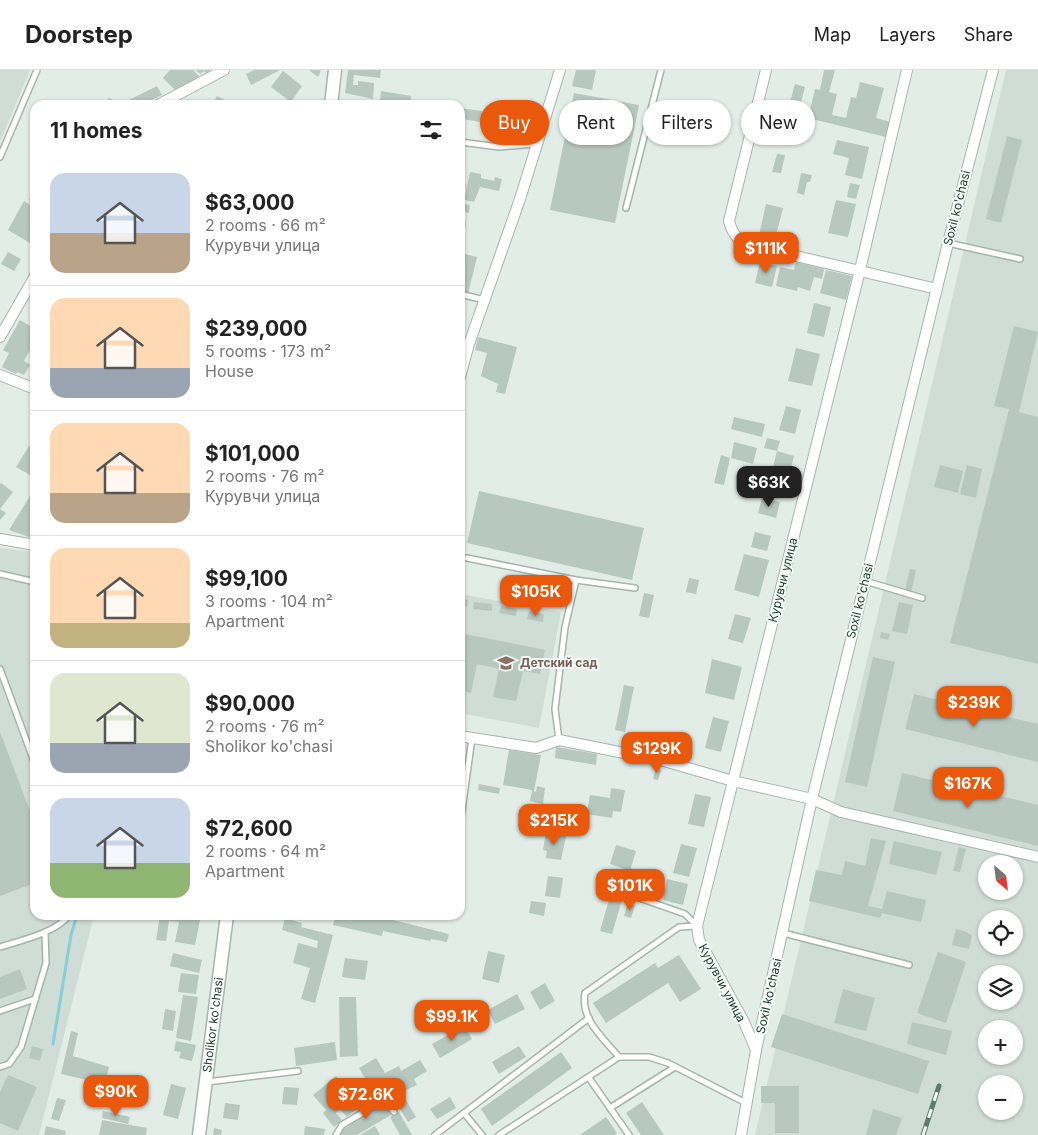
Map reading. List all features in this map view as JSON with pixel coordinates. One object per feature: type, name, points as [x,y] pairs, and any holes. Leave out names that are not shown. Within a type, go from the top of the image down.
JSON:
[{"type":"street","points":[[167,100],[224,70]]},
{"type":"street","points":[[332,100],[335,70]]},
{"type":"street","points":[[549,104],[560,70]]},
{"type":"street","points":[[766,70],[729,221],[731,231],[737,239],[754,246],[937,289]]},
{"type":"street","name":"Курувчи улица","points":[[756,1050],[744,1022],[699,940],[696,926],[860,270],[907,70]]},
{"type":"street","name":"Soxil ko'chasi","points":[[741,1135],[756,1050],[784,933],[812,799],[948,243],[993,70]]},
{"type":"street","points":[[465,362],[536,145]]},
{"type":"street","points":[[0,338],[30,285]]},
{"type":"street","points":[[0,375],[30,387]]},
{"type":"street","points":[[0,539],[30,544]]},
{"type":"street","points":[[465,737],[536,748],[559,740],[664,761],[733,781],[812,799],[840,812],[1038,857]]},
{"type":"street","name":"Sholikor ko'chasi","points":[[199,1135],[226,920]]},
{"type":"lane","points":[[0,157],[37,70]]},
{"type":"lane","points":[[626,208],[661,70]]},
{"type":"lane","points":[[465,143],[480,144]]},
{"type":"lane","points":[[484,145],[500,147],[524,145]]},
{"type":"lane","points":[[948,243],[1020,260]]},
{"type":"lane","points":[[465,295],[485,300]]},
{"type":"lane","points":[[467,558],[576,580],[635,588]]},
{"type":"lane","points":[[0,574],[30,581]]},
{"type":"lane","points":[[559,740],[555,709],[565,627],[576,580]]},
{"type":"lane","points":[[865,581],[922,598]]},
{"type":"lane","points":[[0,669],[30,750]]},
{"type":"lane","points":[[465,789],[472,738]]},
{"type":"lane","points":[[631,895],[685,914],[696,926]]},
{"type":"lane","points":[[0,947],[46,932],[64,920]]},
{"type":"lane","points":[[618,1056],[591,1024],[584,1002],[585,992],[679,927],[696,926]]},
{"type":"lane","points":[[0,1068],[9,1064],[21,1047],[46,964],[46,932]]},
{"type":"lane","points":[[784,933],[909,965]]},
{"type":"lane","points":[[0,1011],[35,999]]},
{"type":"lane","points":[[435,1135],[589,1018]]},
{"type":"lane","points":[[499,1135],[589,1078],[618,1056],[649,1057],[675,1067],[746,1103]]},
{"type":"lane","points":[[610,1108],[675,1067]]},
{"type":"lane","points":[[207,1082],[298,1071]]},
{"type":"lane","points":[[589,1078],[629,1135]]},
{"type":"lane","points":[[336,1135],[342,1125],[384,1100],[394,1112]]},
{"type":"lane","points":[[464,1113],[482,1135]]},
{"type":"shaded area","points":[[0,70],[30,70],[0,142]]},
{"type":"shaded area","points":[[1006,70],[1038,70],[1038,1135],[755,1135]]},
{"type":"shaded area","points":[[0,548],[30,551],[30,920],[93,920],[39,1135],[0,1135]]},
{"type":"shaded area","name":"Детский сад","points":[[465,595],[561,612],[539,728],[465,714]]},
{"type":"building","points":[[170,70],[193,70],[199,76],[181,90],[179,87],[175,90],[163,78]]},
{"type":"building","points":[[196,70],[210,70],[200,74]]},
{"type":"building","points":[[254,70],[280,70],[251,85],[246,74]]},
{"type":"building","points":[[309,70],[321,70],[318,77]]},
{"type":"building","points":[[348,70],[381,70],[380,78],[354,75],[353,85],[358,85],[358,81],[374,83],[373,99],[345,93]]},
{"type":"building","points":[[576,70],[596,70],[592,90],[572,86]]},
{"type":"building","points":[[824,70],[835,70],[829,92],[837,94],[832,115],[846,118],[851,97],[856,98],[860,82],[884,88],[876,118],[890,122],[886,137],[815,120],[815,100],[812,100],[815,89],[820,90]]},
{"type":"building","points":[[283,71],[302,86],[292,100],[288,100],[271,87]]},
{"type":"building","points":[[795,84],[805,87],[802,100],[790,100]]},
{"type":"building","points":[[157,86],[162,95],[152,100],[129,100]]},
{"type":"building","points":[[381,91],[411,96],[411,100],[380,100]]},
{"type":"building","points":[[574,93],[612,100],[573,100]]},
{"type":"building","points":[[217,96],[225,100],[215,100]]},
{"type":"building","points":[[633,104],[639,105],[633,134]]},
{"type":"building","points":[[465,109],[480,111],[480,122],[465,119]]},
{"type":"building","points":[[1007,136],[1022,140],[1001,223],[986,219]]},
{"type":"building","points":[[837,140],[869,147],[862,179],[845,175],[849,158],[833,154]]},
{"type":"building","points":[[563,145],[631,145],[615,223],[550,210]]},
{"type":"building","points":[[777,154],[785,155],[781,173],[772,172]]},
{"type":"building","points":[[470,172],[481,174],[481,178],[494,181],[495,177],[502,179],[499,191],[480,187],[474,202],[465,200]]},
{"type":"building","points":[[801,173],[812,175],[810,182],[807,182],[804,195],[797,193]]},
{"type":"building","points":[[850,183],[860,185],[856,199],[847,197]]},
{"type":"building","points":[[836,200],[856,204],[848,237],[828,233]]},
{"type":"building","points":[[24,201],[30,205],[30,243],[8,230]]},
{"type":"building","points":[[465,204],[470,205],[469,213],[465,212]]},
{"type":"building","points":[[766,204],[783,208],[774,243],[758,240]]},
{"type":"building","points":[[8,252],[21,259],[14,271],[1,264]]},
{"type":"building","points":[[465,254],[477,257],[468,294],[465,293]]},
{"type":"building","points":[[760,262],[777,266],[772,287],[755,283]]},
{"type":"building","points":[[796,262],[824,269],[822,279],[814,277],[810,291],[798,287],[797,291],[776,286],[780,267],[794,270]]},
{"type":"building","points":[[826,270],[852,276],[846,300],[820,293]]},
{"type":"building","points":[[814,303],[831,307],[824,337],[807,333]]},
{"type":"building","points":[[20,320],[30,326],[30,350],[24,361],[30,365],[24,375],[17,372],[16,374],[2,367],[9,353],[3,350]]},
{"type":"building","points":[[1014,326],[1038,332],[1019,412],[1038,417],[1038,664],[950,643],[1009,409],[994,406]]},
{"type":"building","points":[[478,337],[517,347],[505,394],[496,392],[498,384],[481,376],[487,353],[475,350]]},
{"type":"building","points":[[796,348],[820,354],[812,386],[788,381]]},
{"type":"building","points":[[786,406],[801,410],[795,434],[779,430]]},
{"type":"building","points":[[734,417],[765,424],[762,437],[731,429]]},
{"type":"building","points":[[767,438],[780,441],[777,451],[764,448]]},
{"type":"building","points":[[734,442],[757,448],[753,464],[731,458]]},
{"type":"building","points":[[29,446],[30,446],[30,475],[16,467]]},
{"type":"building","points":[[777,451],[794,456],[785,492],[768,488]]},
{"type":"building","points":[[721,455],[730,458],[724,485],[714,483]]},
{"type":"building","points":[[940,465],[963,471],[958,493],[934,487]]},
{"type":"building","points":[[967,465],[982,469],[976,498],[960,494]]},
{"type":"building","points":[[1,483],[13,492],[0,509],[0,484]]},
{"type":"building","points":[[479,491],[644,528],[632,580],[467,543]]},
{"type":"building","points":[[30,496],[30,537],[9,530]]},
{"type":"building","points":[[762,498],[780,502],[776,518],[758,513]]},
{"type":"building","points":[[0,509],[6,513],[0,520]]},
{"type":"building","points":[[755,532],[771,536],[767,551],[751,547]]},
{"type":"building","points":[[744,554],[769,560],[759,597],[734,590]]},
{"type":"building","points":[[910,569],[916,570],[911,593],[905,591]]},
{"type":"building","points":[[689,578],[699,580],[696,594],[686,592]]},
{"type":"building","points":[[644,593],[654,595],[649,618],[639,616]]},
{"type":"building","points":[[465,599],[468,600],[467,607],[465,607]]},
{"type":"building","points":[[474,602],[492,604],[492,611],[473,609]]},
{"type":"building","points":[[899,602],[913,605],[907,634],[892,631]]},
{"type":"building","points":[[501,606],[517,609],[516,616],[499,613]]},
{"type":"building","points":[[529,611],[544,614],[543,622],[527,619]]},
{"type":"building","points":[[735,614],[751,618],[743,643],[728,639]]},
{"type":"building","points":[[881,632],[890,634],[888,640],[880,638]]},
{"type":"building","points":[[465,634],[545,650],[540,674],[523,671],[516,701],[493,697],[499,669],[477,664],[471,693],[465,692]]},
{"type":"building","points":[[873,657],[895,662],[867,787],[845,782]]},
{"type":"building","points":[[712,659],[742,667],[734,700],[705,693]]},
{"type":"building","points":[[624,685],[634,687],[625,732],[615,730]]},
{"type":"building","points":[[914,694],[1038,724],[1038,762],[905,729]]},
{"type":"building","points":[[713,717],[729,721],[721,752],[705,748]]},
{"type":"building","points":[[0,732],[30,811],[30,885],[0,896]]},
{"type":"building","points":[[556,747],[597,754],[596,765],[555,758]]},
{"type":"building","points":[[509,750],[541,755],[534,791],[536,792],[537,786],[545,788],[543,804],[530,801],[532,790],[503,785]]},
{"type":"building","points":[[656,768],[661,770],[658,780],[653,779]]},
{"type":"building","points":[[902,773],[1038,805],[1038,846],[893,811]]},
{"type":"building","points":[[479,784],[500,788],[499,794],[478,790]]},
{"type":"building","points":[[611,788],[625,790],[621,812],[613,811],[612,818],[587,814],[590,795],[610,798]]},
{"type":"building","points":[[695,794],[711,797],[704,827],[688,824]]},
{"type":"building","points":[[544,810],[570,814],[567,832],[541,828]]},
{"type":"building","points":[[546,832],[566,836],[561,860],[546,858],[547,851],[543,850]]},
{"type":"building","points":[[871,838],[886,841],[868,906],[882,909],[887,891],[926,900],[921,922],[882,913],[880,918],[809,901],[816,870],[842,875],[845,861],[865,866]]},
{"type":"building","points":[[894,841],[942,852],[936,875],[889,864]]},
{"type":"building","points":[[681,844],[697,848],[689,877],[673,873]]},
{"type":"building","points":[[616,845],[636,851],[630,871],[610,864]]},
{"type":"building","points":[[959,847],[966,849],[960,872],[953,871]]},
{"type":"building","points":[[548,876],[563,878],[560,898],[545,896]]},
{"type":"building","points":[[609,877],[621,879],[619,888],[607,886]]},
{"type":"building","points":[[667,879],[688,884],[683,905],[663,900]]},
{"type":"building","points":[[610,896],[622,900],[612,934],[600,931]]},
{"type":"building","points":[[531,901],[546,903],[544,916],[529,913]]},
{"type":"building","points":[[628,903],[635,905],[631,918],[624,916]]},
{"type":"building","points":[[159,920],[200,920],[195,945],[175,942],[179,922],[169,921],[166,941],[156,940]]},
{"type":"building","points":[[284,920],[292,920],[302,923],[301,927],[333,935],[315,1003],[301,999],[310,968],[293,963],[298,943],[317,948],[318,941],[282,930]]},
{"type":"building","points":[[334,920],[393,920],[449,934],[447,942],[431,939],[430,941],[383,931],[382,936],[333,925]]},
{"type":"building","points":[[956,929],[967,932],[972,936],[969,949],[952,945]]},
{"type":"building","points":[[488,951],[505,955],[499,983],[482,979]]},
{"type":"building","points":[[938,952],[966,962],[946,1023],[917,1013]]},
{"type":"building","points":[[173,953],[202,960],[199,973],[170,966]]},
{"type":"building","points":[[679,955],[701,989],[680,1002],[668,983],[606,1023],[593,1003],[655,963],[658,968]]},
{"type":"building","points":[[345,958],[368,961],[365,980],[342,977]]},
{"type":"building","points":[[20,969],[27,989],[0,999],[0,977]]},
{"type":"building","points":[[181,973],[199,975],[196,994],[178,992]]},
{"type":"building","points":[[545,983],[555,1001],[540,1010],[530,992]]},
{"type":"building","points":[[843,989],[875,998],[866,1031],[834,1023]]},
{"type":"building","points":[[517,994],[525,1009],[495,1024],[488,1010]]},
{"type":"building","points":[[183,995],[198,997],[191,1041],[176,1038]]},
{"type":"building","points":[[339,997],[356,997],[358,1056],[340,1057]]},
{"type":"building","points":[[165,1009],[176,1011],[173,1031],[162,1029]]},
{"type":"building","points":[[782,1014],[929,1061],[918,1094],[771,1047]]},
{"type":"building","points":[[912,1022],[952,1031],[946,1055],[907,1044]]},
{"type":"building","points":[[464,1026],[472,1039],[440,1058],[432,1044]]},
{"type":"building","points":[[71,1031],[78,1033],[73,1056],[109,1067],[105,1084],[61,1074]]},
{"type":"building","points":[[176,1041],[196,1045],[192,1061],[179,1058],[181,1052],[174,1051]]},
{"type":"building","points":[[335,1042],[337,1060],[296,1066],[294,1048]]},
{"type":"building","points":[[32,1046],[43,1049],[40,1061],[29,1058]]},
{"type":"building","points":[[519,1046],[526,1057],[499,1074],[492,1062]]},
{"type":"building","points":[[561,1052],[572,1068],[492,1126],[481,1109]]},
{"type":"building","points":[[376,1058],[385,1073],[399,1066],[401,1071],[420,1060],[427,1071],[414,1079],[417,1085],[401,1092],[416,1117],[408,1122],[391,1094],[399,1090],[395,1083],[382,1091],[375,1079],[368,1083],[359,1068]]},
{"type":"building","points":[[8,1075],[37,1087],[18,1131],[0,1123],[0,1092]]},
{"type":"building","points":[[336,1076],[360,1106],[347,1117],[340,1109],[336,1113],[342,1120],[334,1127],[323,1113],[326,1110],[313,1095]]},
{"type":"building","points":[[171,1084],[186,1088],[178,1119],[163,1115]]},
{"type":"building","points":[[761,1086],[799,1086],[799,1133],[775,1133],[775,1103],[761,1103]]},
{"type":"building","points":[[284,1087],[299,1088],[297,1105],[282,1104]]},
{"type":"building","points":[[450,1097],[456,1108],[437,1119],[430,1109]]},
{"type":"building","points":[[57,1098],[66,1100],[59,1121],[51,1119]]},
{"type":"building","points":[[382,1101],[391,1115],[357,1135],[340,1135],[338,1132],[349,1126],[347,1122]]},
{"type":"building","points":[[642,1102],[664,1135],[641,1135],[626,1113]]},
{"type":"building","points":[[225,1103],[240,1105],[238,1120],[223,1118]]},
{"type":"building","points":[[873,1109],[902,1118],[896,1135],[866,1135]]},
{"type":"building","points":[[103,1111],[130,1117],[128,1124],[102,1118]]},
{"type":"building","points":[[399,1112],[412,1135],[400,1135],[390,1117]]},
{"type":"building","points":[[606,1117],[617,1133],[614,1135],[580,1135]]},
{"type":"building","points":[[102,1120],[147,1128],[146,1135],[99,1135]]},
{"type":"building","points":[[46,1126],[66,1131],[65,1135],[44,1135]]},
{"type":"building","points":[[305,1126],[325,1129],[324,1135],[304,1135]]},
{"type":"building","points":[[375,1126],[380,1135],[360,1135]]},
{"type":"building","points":[[214,1128],[222,1130],[221,1135],[213,1135]]},
{"type":"waterway","points":[[53,1044],[71,935],[76,920]]},
{"type":"railway","points":[[923,1135],[939,1086]]},
{"type":"place","name":"Детский сад","points":[[506,663]]}]
